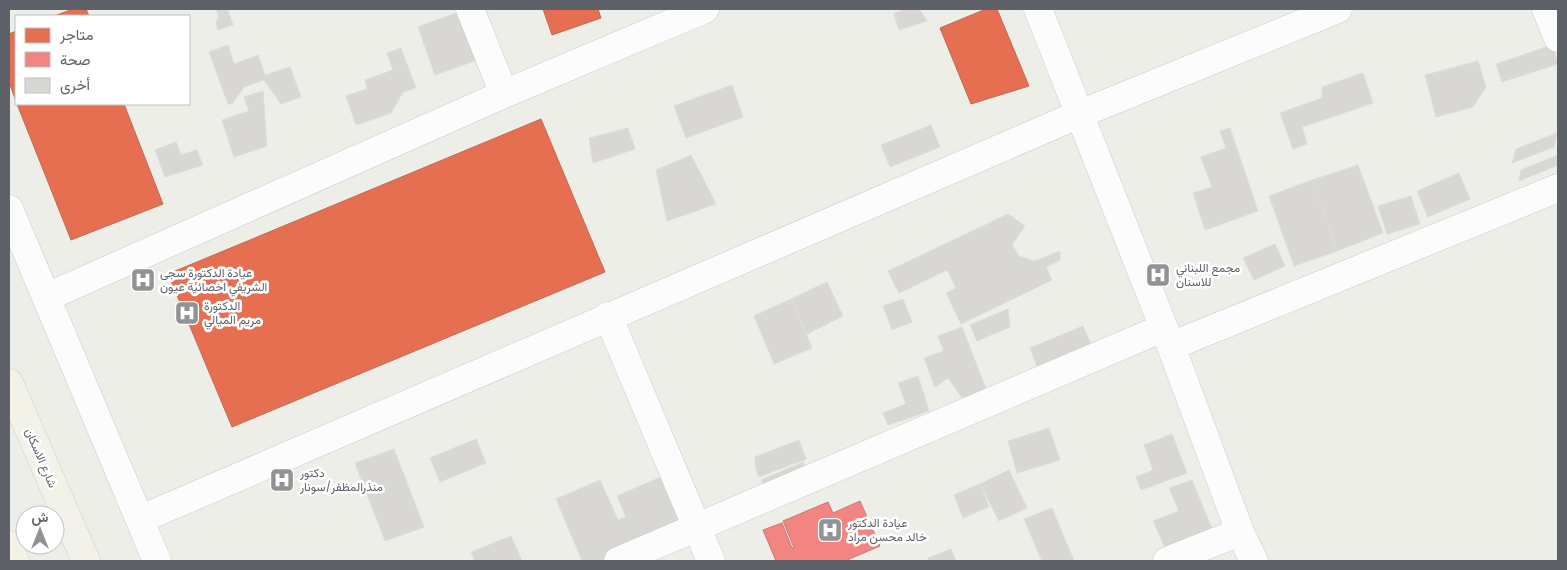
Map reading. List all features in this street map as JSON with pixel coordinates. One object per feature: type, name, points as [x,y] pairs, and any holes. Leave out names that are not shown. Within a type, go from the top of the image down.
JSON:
[{"type":"main road","name":"شارع الاسكان","points":[[9,383],[88,559]]},
{"type":"main road","points":[[9,545],[16,561]]},
{"type":"street","points":[[470,9],[504,94]]},
{"type":"street","points":[[47,298],[504,94],[705,9]]},
{"type":"street","points":[[1038,9],[1167,337],[1240,532],[1254,561]]},
{"type":"street","points":[[141,520],[608,316],[1080,114],[1338,9]]},
{"type":"street","points":[[1546,9],[1558,38]]},
{"type":"street","points":[[618,561],[1167,337],[1558,188]]},
{"type":"street","points":[[9,209],[158,561]]},
{"type":"street","points":[[608,316],[711,561]]},
{"type":"street","points":[[1167,561],[1240,532]]},
{"type":"building: متاجر","points":[[73,9],[86,9],[89,15],[57,15]]},
{"type":"building: متاجر","points":[[543,9],[598,9],[601,18],[552,35]]},
{"type":"building: متاجر","points":[[986,9],[997,9],[1029,86],[971,104],[940,28]]},
{"type":"building: متاجر","points":[[15,31],[15,98],[9,82],[9,34]]},
{"type":"building: متاجر","points":[[17,105],[124,105],[163,204],[71,240]]},
{"type":"building: متاجر","points":[[541,119],[605,272],[232,427],[168,274]]},
{"type":"building: صحة","points":[[860,501],[880,546],[848,561],[776,561],[763,530],[782,523],[792,548],[794,548],[783,521],[828,502],[833,513]]},
{"type":"building: أخرى","points":[[216,9],[232,9],[228,10],[233,25],[218,30],[216,21],[219,18]]},
{"type":"building: أخرى","points":[[904,9],[919,9],[927,21],[899,30],[894,14]]},
{"type":"building: أخرى","points":[[459,12],[477,60],[435,75],[418,27]]},
{"type":"building: أخرى","points":[[228,45],[234,64],[258,55],[265,75],[290,67],[301,97],[281,104],[264,80],[244,87],[232,104],[228,104],[209,52]]},
{"type":"building: أخرى","points":[[1552,45],[1558,64],[1502,82],[1496,64]]},
{"type":"building: أخرى","points":[[401,48],[416,88],[403,92],[391,113],[356,125],[346,96],[367,89],[365,80],[393,70],[387,53]]},
{"type":"building: أخرى","points":[[1478,61],[1486,87],[1473,107],[1436,117],[1425,75]]},
{"type":"building: أخرى","points":[[1363,73],[1373,103],[1302,127],[1307,144],[1293,149],[1280,113],[1322,98],[1322,87]]},
{"type":"building: أخرى","points":[[732,85],[743,117],[686,138],[674,106]]},
{"type":"building: أخرى","points":[[263,91],[267,146],[234,157],[222,120],[249,111],[244,97]]},
{"type":"building: أخرى","points":[[931,125],[940,147],[890,167],[881,145]]},
{"type":"building: أخرى","points":[[628,128],[635,149],[593,163],[589,138]]},
{"type":"building: أخرى","points":[[1230,128],[1258,211],[1205,230],[1193,193],[1212,187],[1201,157],[1226,148],[1220,131]]},
{"type":"building: أخرى","points":[[1557,133],[1554,147],[1512,163],[1516,149]]},
{"type":"building: أخرى","points":[[176,142],[181,155],[197,150],[203,165],[165,177],[155,150]]},
{"type":"building: أخرى","points":[[691,155],[716,204],[667,221],[656,170]]},
{"type":"building: أخرى","points":[[1558,155],[1558,165],[1519,181],[1521,170]]},
{"type":"building: أخرى","points":[[1358,165],[1383,233],[1337,251],[1312,180]]},
{"type":"building: أخرى","points":[[1459,173],[1470,199],[1428,217],[1417,191]]},
{"type":"building: أخرى","points":[[1312,180],[1337,251],[1294,266],[1269,196]]},
{"type":"building: أخرى","points":[[1411,196],[1420,224],[1387,234],[1378,206]]},
{"type":"building: أخرى","points":[[1008,214],[1025,226],[1012,245],[1019,256],[1034,261],[1060,251],[1060,260],[1046,267],[1052,280],[961,324],[946,293],[956,288],[947,270],[899,293],[888,271]]},
{"type":"building: أخرى","points":[[1275,244],[1285,266],[1254,280],[1243,258]]},
{"type":"building: أخرى","points":[[827,282],[843,316],[807,334],[791,299]]},
{"type":"building: أخرى","points":[[791,299],[812,348],[774,364],[754,316]]},
{"type":"building: أخرى","points":[[903,299],[912,322],[892,330],[883,306]]},
{"type":"building: أخرى","points":[[1008,309],[1010,327],[977,341],[970,325]]},
{"type":"building: أخرى","points":[[1083,326],[1095,354],[1041,377],[1030,348]]},
{"type":"building: أخرى","points":[[962,327],[988,394],[966,403],[948,378],[935,387],[924,358],[944,351],[938,336]]},
{"type":"building: أخرى","points":[[918,376],[929,411],[888,425],[883,413],[906,404],[898,383]]},
{"type":"building: أخرى","points":[[1049,428],[1060,460],[1017,473],[1008,441]]},
{"type":"building: أخرى","points":[[1172,434],[1187,473],[1141,490],[1136,477],[1153,470],[1144,445]]},
{"type":"building: أخرى","points":[[476,439],[486,463],[440,482],[430,458]]},
{"type":"building: أخرى","points":[[799,440],[806,459],[759,477],[755,466],[755,457]]},
{"type":"building: أخرى","points":[[394,449],[424,527],[385,541],[355,463]]},
{"type":"building: أخرى","points":[[803,462],[808,475],[766,492],[761,480]]},
{"type":"building: أخرى","points":[[1009,470],[1027,508],[999,521],[980,484]]},
{"type":"building: أخرى","points":[[661,477],[682,527],[599,561],[582,561],[556,499],[600,480],[618,520],[626,517],[617,496]]},
{"type":"building: أخرى","points":[[1192,480],[1215,536],[1168,554],[1153,521],[1179,511],[1169,488]]},
{"type":"building: أخرى","points":[[980,484],[989,507],[963,518],[954,495]]},
{"type":"building: أخرى","points":[[1052,508],[1074,561],[1042,561],[1024,519]]},
{"type":"building: أخرى","points":[[511,536],[522,561],[475,561],[471,552]]},
{"type":"building: أخرى","points":[[951,549],[956,561],[929,561],[928,558]]},
{"type":"place","name":"مجمع اللبناني للاسنان","points":[[1158,275]]},
{"type":"place","name":"عيادة الدكتورة سجى الشريفي اخصائية عيون","points":[[143,280]]},
{"type":"place","name":"الدكتورة مريم الميالي","points":[[187,313]]},
{"type":"place","name":"دكتور منذرالمظفر/سونار","points":[[282,480]]},
{"type":"place","name":"عيادة الدكتور خالد محسن مراد","points":[[830,530]]}]
